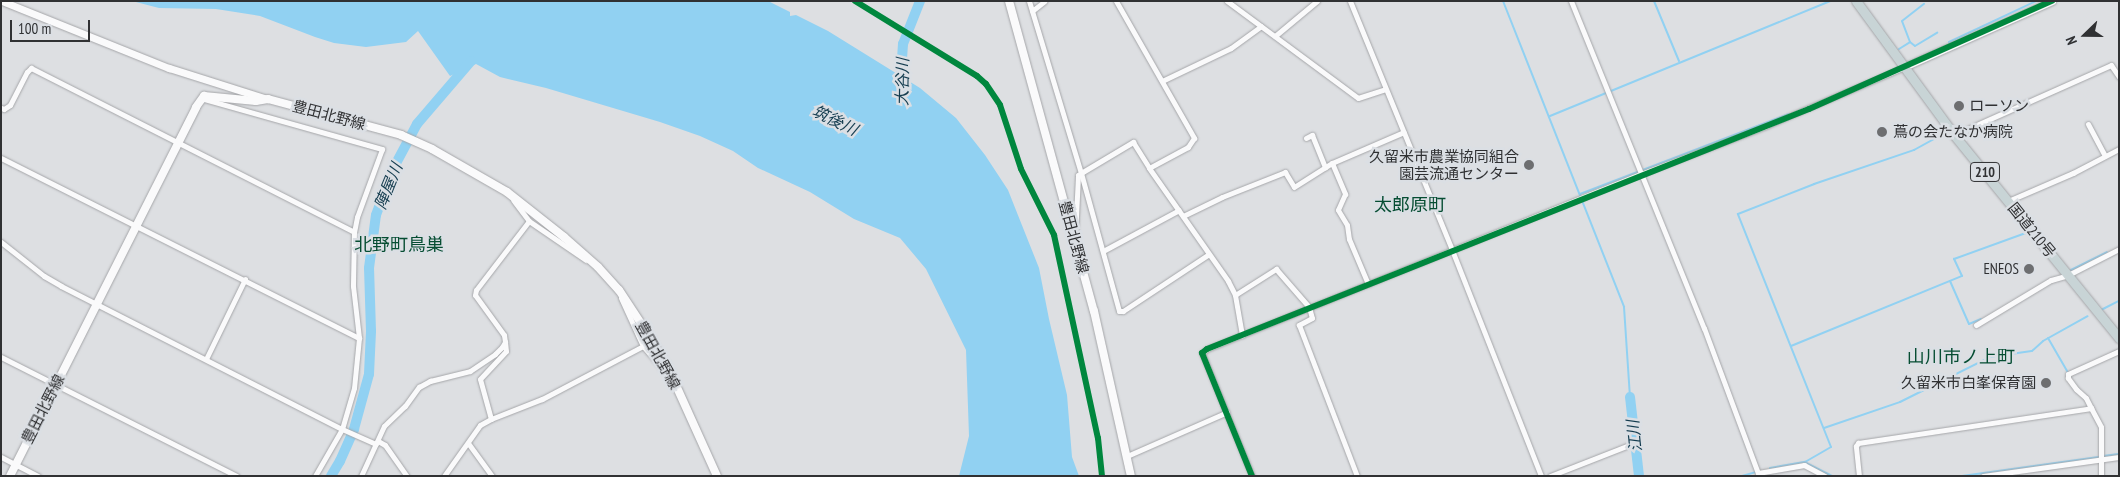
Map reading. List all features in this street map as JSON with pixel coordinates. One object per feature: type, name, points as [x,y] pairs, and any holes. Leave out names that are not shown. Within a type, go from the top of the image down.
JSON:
[{"type":"highway","name":"国道210号","points":[[1856,1],[1954,134],[2119,338]]},
{"type":"main road","name":"豊田北野線","points":[[1009,1],[1075,237],[1094,311],[1131,476]]},
{"type":"main road","name":"豊田北野線","points":[[10,476],[178,142],[201,98],[204,96],[256,101],[268,99],[401,135],[416,141],[507,192],[564,237],[598,267],[618,290],[646,331],[672,377],[717,476]]},
{"type":"street","points":[[2,1],[20,10],[169,68],[268,99]]},
{"type":"street","points":[[1027,1],[1032,11],[1081,174],[1119,311],[1123,311],[1209,254]]},
{"type":"street","points":[[1032,11],[1045,1]]},
{"type":"street","points":[[1116,1],[1194,138],[1188,147],[1149,168]]},
{"type":"street","points":[[1227,1],[1358,98],[1385,89]]},
{"type":"street","points":[[1275,36],[1317,1]]},
{"type":"street","points":[[1350,1],[1452,250],[1541,476]]},
{"type":"street","points":[[1571,1],[1704,328],[1758,473],[1804,465],[1825,476]]},
{"type":"street","points":[[1252,476],[1202,353],[1309,307],[1766,126],[2052,1]]},
{"type":"street","points":[[1162,81],[1231,48],[1261,26]]},
{"type":"street","points":[[1954,134],[2111,65],[2119,77]]},
{"type":"street","points":[[1,108],[4,109],[10,105],[27,72],[31,68],[354,232]]},
{"type":"street","points":[[201,98],[382,149],[357,217],[354,232],[353,286],[360,338],[354,388],[342,429],[315,476]]},
{"type":"street","points":[[2088,124],[2105,156]]},
{"type":"street","points":[[1183,216],[1222,197],[1285,172],[1294,187],[1332,163],[1404,132]]},
{"type":"street","points":[[1306,138],[1312,134],[1325,167]]},
{"type":"street","points":[[1075,237],[1078,175],[1133,142],[1136,143],[1149,168],[1235,295],[1242,335]]},
{"type":"street","points":[[2008,202],[2073,173],[2119,149]]},
{"type":"street","points":[[1,158],[360,338]]},
{"type":"street","points":[[1332,163],[1345,194],[1338,210],[1347,225],[1349,239],[1368,284]]},
{"type":"street","points":[[507,192],[529,221],[598,267]]},
{"type":"street","points":[[1103,252],[1179,210]]},
{"type":"street","points":[[490,419],[480,378],[506,351],[501,330],[476,298],[476,290],[529,221]]},
{"type":"street","points":[[1,242],[44,276],[355,436],[384,445],[407,476]]},
{"type":"street","points":[[1976,324],[2051,280],[2068,275],[2119,250]]},
{"type":"street","points":[[1235,295],[1276,269],[1309,307],[1312,318],[1299,325],[1357,476]]},
{"type":"street","points":[[206,359],[246,280]]},
{"type":"street","points":[[618,290],[643,346],[660,368],[672,377]]},
{"type":"street","points":[[361,476],[384,426],[405,406],[419,387],[430,381],[470,371],[495,354],[505,342]]},
{"type":"street","points":[[444,476],[480,426],[490,419],[542,399],[643,346]]},
{"type":"street","points":[[2101,476],[2101,427],[2086,398],[2076,389],[2068,378],[2068,374],[2119,351]]},
{"type":"street","points":[[1,357],[237,476]]},
{"type":"street","points":[[1860,476],[1856,446],[1858,443],[2091,408]]},
{"type":"street","points":[[1127,456],[1227,412]]},
{"type":"street","points":[[468,443],[492,476]]},
{"type":"street","points":[[1550,476],[1629,445]]},
{"type":"street","points":[[1983,476],[2119,456]]},
{"type":"street","points":[[1,457],[38,476]]},
{"type":"water","name":"筑後川","points":[[132,1],[768,1],[790,12],[790,16],[796,15],[828,31],[920,88],[956,118],[985,155],[1008,190],[1039,268],[1067,395],[1072,457],[1079,476],[959,476],[969,436],[966,350],[926,269],[900,238],[854,219],[810,192],[758,168],[733,151],[700,136],[660,122],[546,88],[500,77],[476,64],[450,76],[418,31],[406,42],[366,47],[334,43],[260,16],[216,9],[159,8]]},
{"type":"waterway","name":"大谷川","points":[[900,89],[903,44],[920,1]]},
{"type":"waterway","points":[[1503,1],[1624,307],[1630,397]]},
{"type":"waterway","points":[[1654,1],[1679,61]]},
{"type":"waterway","points":[[1550,116],[1830,1]]},
{"type":"waterway","points":[[1949,42],[2036,1]]},
{"type":"waterway","points":[[1899,49],[1910,42],[1902,21],[1924,4]]},
{"type":"waterway","points":[[1910,42],[1915,46],[1937,33]]},
{"type":"waterway","name":"陣屋川","points":[[331,476],[354,429],[369,374],[371,331],[369,268],[376,215],[393,169],[417,124],[471,61]]},
{"type":"waterway","points":[[1580,194],[1788,114]]},
{"type":"waterway","points":[[1832,476],[1805,462],[1831,447],[1738,214],[1814,184],[1914,150],[1945,133]]},
{"type":"waterway","points":[[1791,346],[1962,276],[1954,259],[2026,233]]},
{"type":"waterway","points":[[2071,270],[2107,252]]},
{"type":"waterway","points":[[1950,281],[1969,324],[1981,319]]},
{"type":"waterway","points":[[2101,310],[2119,301]]},
{"type":"waterway","points":[[1824,428],[1900,402],[1990,357],[2032,351],[2043,341],[2088,316]]},
{"type":"waterway","points":[[2048,338],[2068,372]]},
{"type":"waterway","name":"江川","points":[[1630,397],[1639,476]]},
{"type":"waterway","points":[[2103,456],[2119,454]]},
{"type":"waterway","points":[[1962,476],[2099,457]]},
{"type":"waterway","points":[[1770,468],[1805,462]]},
{"type":"waterway","points":[[1742,476],[1756,472]]},
{"type":"cycle path","points":[[855,1],[977,76],[986,84],[1000,105],[1021,169],[1054,235],[1098,438],[1102,476]]},
{"type":"cycle path","points":[[1252,476],[1202,353],[1207,349],[1809,109],[2052,1]]},
{"type":"place","name":"ローソン","points":[[1959,106]]},
{"type":"place","name":"蔦の会たなか病院","points":[[1882,132]]},
{"type":"place","name":"久留米市農業協同組合 園芸流通センター","points":[[1529,165]]},
{"type":"place","name":"ENEOS","points":[[2029,269]]},
{"type":"place","name":"久留米市白峯保育園","points":[[2046,383]]},
{"type":"district","name":"太郎原町","points":[[1410,205]]},
{"type":"district","name":"北野町鳥巣","points":[[399,245]]},
{"type":"district","name":"山川市ノ上町","points":[[1961,357]]}]
